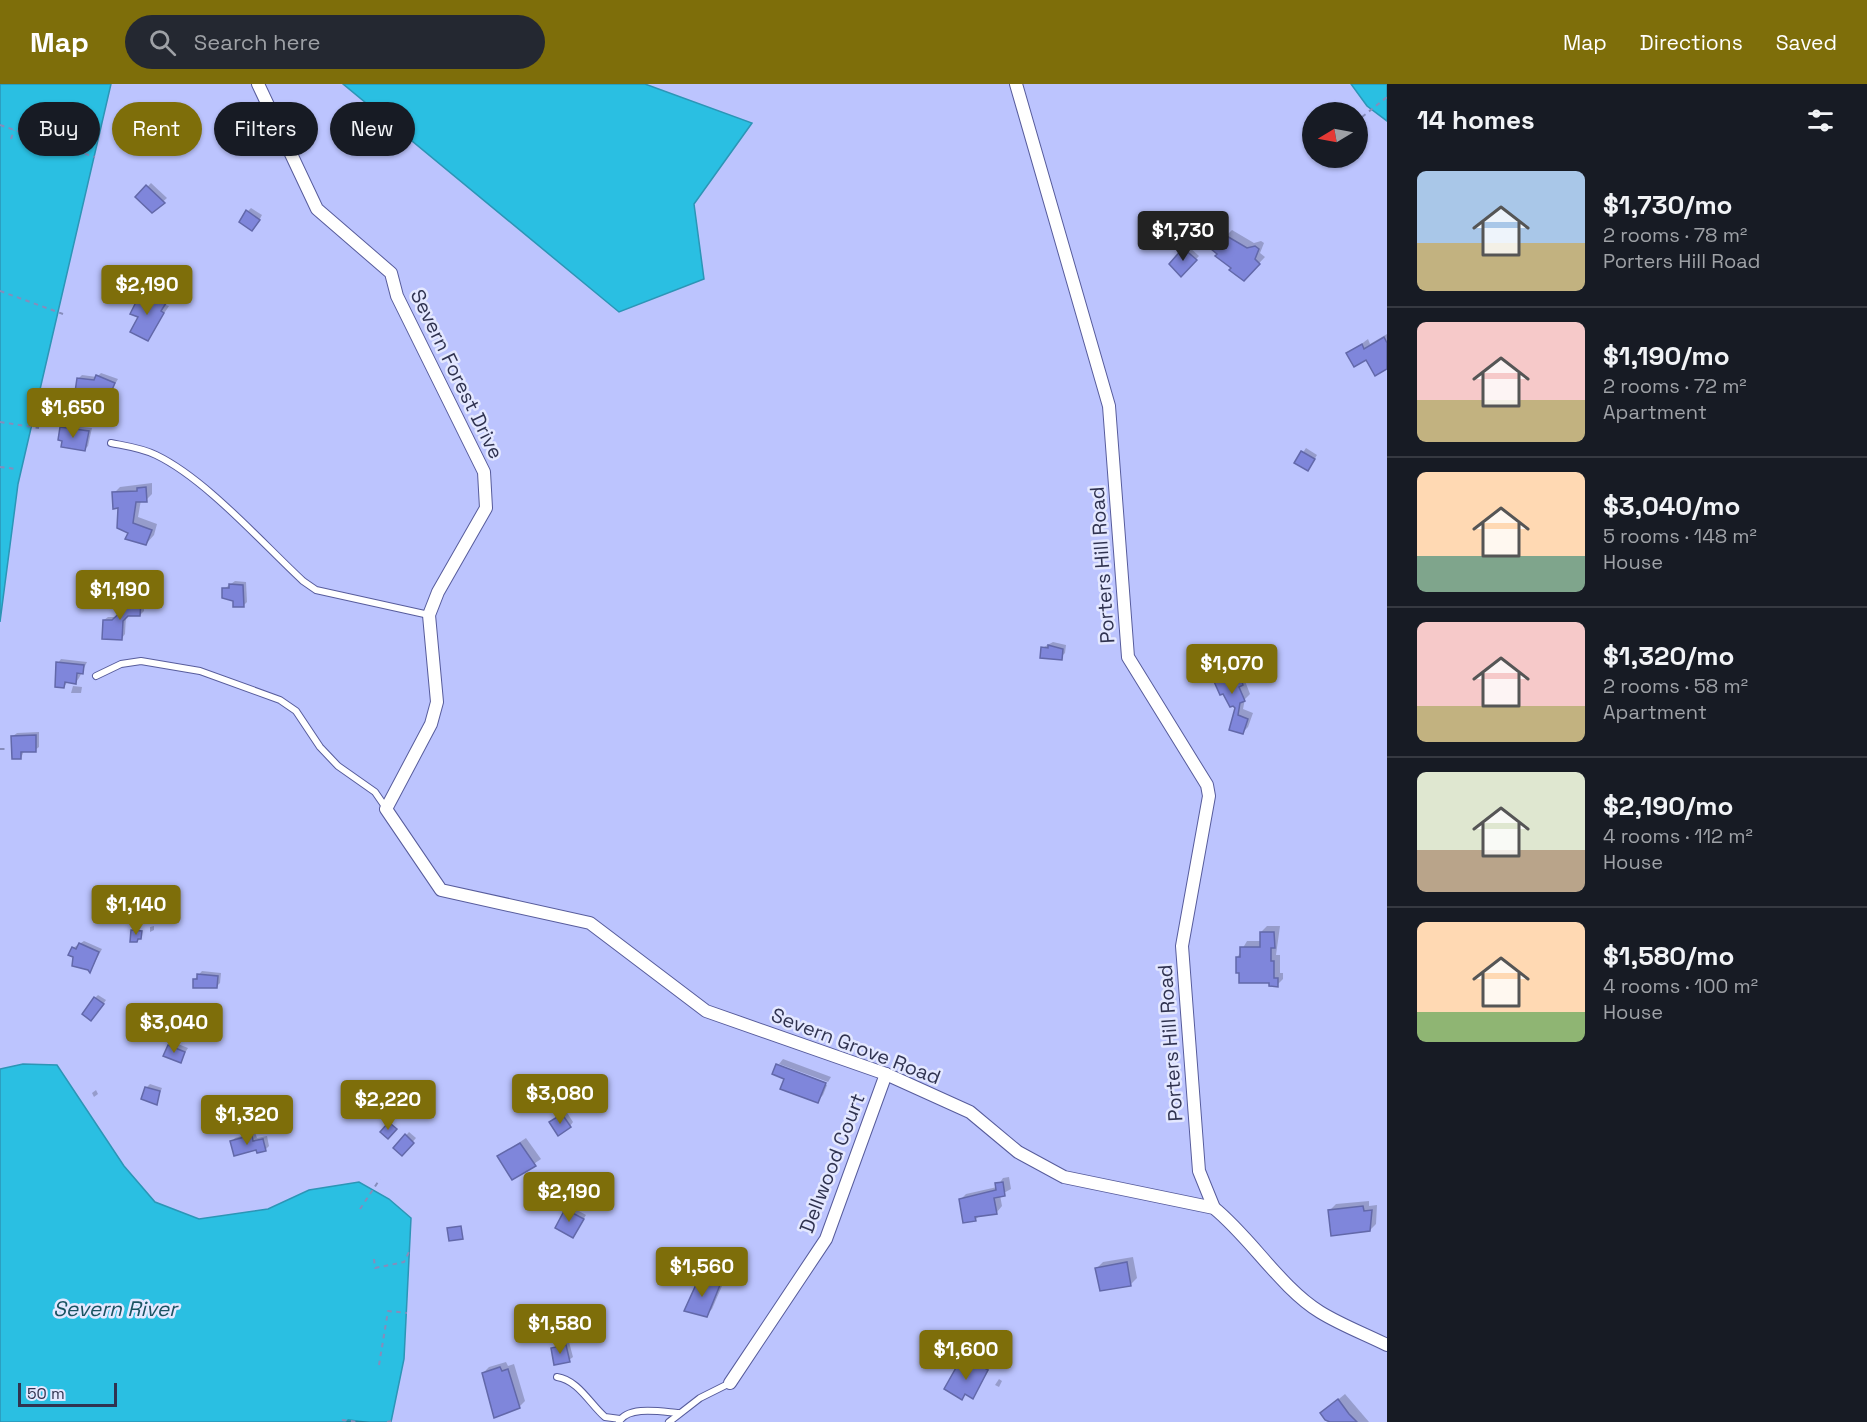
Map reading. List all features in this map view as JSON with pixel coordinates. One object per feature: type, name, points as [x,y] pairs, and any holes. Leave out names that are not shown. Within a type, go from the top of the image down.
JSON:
[{"type":"street","name":"Severn Forest Drive","points":[[258,84],[317,209],[391,273],[397,296],[484,472],[486,508],[438,592],[429,615],[437,702],[431,724],[386,808]]},
{"type":"street","name":"Porters Hill Road","points":[[1016,84],[1109,406],[1128,657],[1207,785],[1209,796],[1182,946],[1199,1171],[1214,1208]]},
{"type":"street","name":"Severn Grove Road","points":[[386,808],[441,890],[590,923],[706,1011],[886,1074],[970,1112],[1018,1152],[1064,1177],[1214,1208],[1230,1221],[1300,1295],[1320,1312],[1387,1345]]},
{"type":"street","name":"Dellwood Court","points":[[730,1383],[826,1239],[886,1074]]},
{"type":"lane","points":[[111,443],[155,454],[178,468],[233,514],[303,581],[316,590],[429,615]]},
{"type":"lane","points":[[96,676],[121,664],[141,662],[200,671],[280,700],[296,711],[320,747],[338,766],[375,792],[386,808]]},
{"type":"lane","points":[[557,1377],[565,1378],[578,1388],[606,1417],[619,1420],[648,1411],[680,1413]]},
{"type":"lane","points":[[669,1422],[730,1383]]},
{"type":"path","points":[[1368,112],[1387,97]]},
{"type":"path","points":[[0,125],[18,131]]},
{"type":"path","points":[[11,139],[14,130]]},
{"type":"path","points":[[89,156],[95,158]]},
{"type":"path","points":[[0,291],[63,314]]},
{"type":"path","points":[[0,422],[39,428]]},
{"type":"path","points":[[0,467],[16,469]]},
{"type":"path","points":[[0,749],[7,750]]},
{"type":"path","points":[[360,1209],[380,1179]]},
{"type":"path","points":[[374,1259],[375,1268],[404,1262],[411,1250]]},
{"type":"path","points":[[379,1365],[388,1311],[407,1313]]},
{"type":"path","points":[[342,1420],[358,1422]]},
{"type":"path","points":[[387,1422],[391,1421]]},
{"type":"water","points":[[0,84],[111,84],[100,131],[100,102],[18,102],[18,156],[94,156],[18,484],[0,622]]},
{"type":"water","points":[[343,84],[645,84],[752,123],[694,204],[704,279],[619,312],[415,143],[415,102],[365,102]]},
{"type":"water","points":[[1351,84],[1387,84],[1387,121],[1368,107],[1368,102],[1364,102]]},
{"type":"water","name":"Severn River","points":[[23,1064],[57,1065],[124,1166],[155,1202],[199,1219],[268,1209],[309,1190],[359,1182],[389,1199],[411,1218],[404,1359],[391,1422],[0,1422],[0,1069]]},
{"type":"building","points":[[146,185],[165,203],[152,213],[135,197]]},
{"type":"building","points":[[246,210],[260,220],[252,231],[239,222]]},
{"type":"building","points":[[1225,235],[1247,248],[1255,246],[1259,249],[1255,259],[1260,264],[1244,281],[1229,270],[1231,268],[1215,256],[1217,254],[1211,249]]},
{"type":"building","points":[[1183,248],[1197,260],[1181,277],[1169,264]]},
{"type":"building","points":[[148,294],[166,303],[161,311],[164,313],[148,341],[130,332],[138,317],[130,314],[138,298],[144,302]]},
{"type":"building","points":[[1384,337],[1387,343],[1387,369],[1375,376],[1366,360],[1354,367],[1346,353],[1362,344],[1364,349]]},
{"type":"building","points":[[96,375],[115,383],[109,397],[75,392],[77,378],[94,380]]},
{"type":"building","points":[[60,427],[89,431],[85,451],[61,447],[62,441],[58,440]]},
{"type":"building","points":[[1301,451],[1315,459],[1308,471],[1294,463]]},
{"type":"building","points":[[146,487],[147,502],[136,502],[133,523],[152,530],[146,545],[125,539],[128,533],[117,528],[118,508],[113,509],[112,492],[137,491],[137,488]]},
{"type":"building","points":[[229,584],[243,585],[244,607],[233,607],[233,601],[222,598],[222,588],[229,588]]},
{"type":"building","points":[[127,601],[141,601],[140,616],[128,616],[123,621],[122,640],[102,639],[103,620],[112,620],[127,606]]},
{"type":"building","points":[[1048,645],[1063,649],[1062,660],[1040,658],[1041,647],[1048,648]]},
{"type":"building","points":[[56,662],[84,665],[83,674],[77,673],[76,684],[65,682],[64,688],[55,687]]},
{"type":"building","points":[[1231,666],[1234,674],[1239,672],[1243,685],[1239,687],[1245,701],[1240,703],[1238,715],[1248,719],[1243,734],[1229,730],[1235,708],[1230,707],[1223,694],[1220,695],[1212,677],[1215,675],[1214,672]]},
{"type":"building","points":[[36,735],[36,752],[21,752],[21,759],[12,759],[11,736]]},
{"type":"building","points":[[131,930],[142,931],[141,939],[137,942],[130,942]]},
{"type":"building","points":[[1260,932],[1274,932],[1275,948],[1271,948],[1271,961],[1274,961],[1274,978],[1278,978],[1278,987],[1269,986],[1269,983],[1239,983],[1239,973],[1236,973],[1236,957],[1240,957],[1240,947],[1260,947]]},
{"type":"building","points":[[79,943],[99,952],[90,973],[88,970],[72,966],[73,957],[68,955],[72,947],[76,949]]},
{"type":"building","points":[[197,974],[218,976],[217,988],[193,988],[193,979],[197,979]]},
{"type":"building","points":[[94,997],[104,1004],[91,1021],[82,1014]]},
{"type":"building","points":[[199,1012],[216,1017],[213,1027],[197,1023]]},
{"type":"building","points":[[168,1045],[185,1052],[181,1063],[163,1056]]},
{"type":"building","points":[[776,1064],[826,1083],[818,1103],[780,1089],[784,1079],[772,1074]]},
{"type":"building","points":[[145,1087],[160,1091],[157,1105],[141,1099]]},
{"type":"building","points":[[562,1114],[571,1127],[558,1136],[549,1122]]},
{"type":"building","points":[[391,1124],[397,1129],[388,1139],[380,1132],[386,1125],[388,1127]]},
{"type":"building","points":[[405,1134],[414,1143],[402,1156],[393,1148]]},
{"type":"building","points":[[252,1135],[253,1141],[263,1139],[266,1151],[257,1153],[256,1150],[234,1156],[230,1141]]},
{"type":"building","points":[[520,1143],[536,1166],[512,1180],[497,1156]]},
{"type":"building","points":[[1003,1182],[1005,1196],[994,1198],[997,1214],[975,1217],[976,1221],[963,1223],[959,1199],[996,1190],[995,1183]]},
{"type":"building","points":[[1363,1206],[1364,1211],[1372,1210],[1370,1231],[1331,1236],[1328,1210]]},
{"type":"building","points":[[565,1209],[584,1219],[573,1238],[555,1228]]},
{"type":"building","points":[[461,1226],[463,1239],[449,1241],[447,1228]]},
{"type":"building","points":[[1127,1262],[1131,1286],[1100,1291],[1095,1268]]},
{"type":"building","points":[[699,1278],[720,1285],[707,1317],[684,1311]]},
{"type":"building","points":[[566,1345],[570,1362],[554,1365],[551,1348]]},
{"type":"building","points":[[975,1362],[988,1370],[973,1399],[965,1394],[962,1400],[944,1389],[957,1366],[969,1372]]},
{"type":"building","points":[[500,1367],[502,1371],[508,1369],[520,1408],[494,1418],[482,1373]]},
{"type":"building","points":[[1338,1399],[1357,1422],[1325,1420],[1320,1413]]}]
